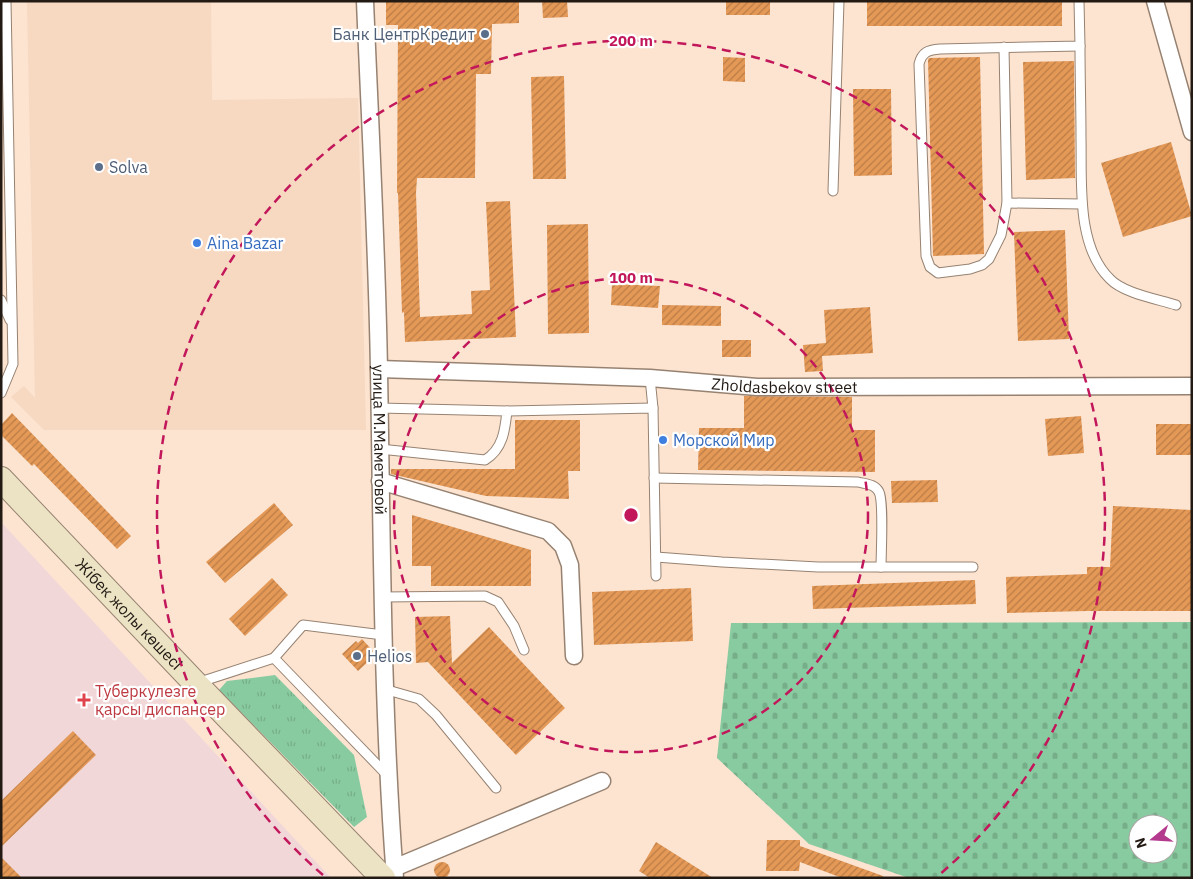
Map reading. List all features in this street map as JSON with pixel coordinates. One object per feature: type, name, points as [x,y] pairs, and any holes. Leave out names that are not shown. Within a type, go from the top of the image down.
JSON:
[{"type":"main road","name":"Жібек жолы көшесі","points":[[1,479],[195,684],[391,874]]},
{"type":"street","name":"улица М.Маметовой","points":[[365,1],[379,369],[384,689],[391,874]]},
{"type":"street","points":[[1155,1],[1192,132]]},
{"type":"street","name":"Zholdasbekov street","points":[[379,369],[650,378],[757,387],[1192,386]]},
{"type":"street","points":[[380,481],[548,531],[563,546],[570,565],[574,656]]},
{"type":"street","points":[[391,874],[602,781]]},
{"type":"lane","points":[[1,393],[13,364],[4,20],[6,1]]},
{"type":"lane","points":[[833,191],[838,1]]},
{"type":"lane","points":[[1079,1],[1082,204],[1086,233],[1100,268],[1110,280],[1120,287],[1176,305]]},
{"type":"lane","points":[[1004,47],[1007,203],[1001,235],[989,259],[982,264],[970,269],[938,272],[930,267],[926,256],[919,64],[921,57],[930,50],[940,49],[1004,47],[1080,46]]},
{"type":"lane","points":[[1007,203],[1082,204]]},
{"type":"lane","points":[[1,300],[12,323]]},
{"type":"lane","points":[[650,378],[653,408],[656,576]]},
{"type":"lane","points":[[379,408],[508,410],[653,408]]},
{"type":"lane","points":[[380,449],[485,460],[495,454],[505,431],[508,410]]},
{"type":"lane","points":[[654,478],[858,482],[872,485],[879,492],[881,567]]},
{"type":"lane","points":[[656,557],[818,567],[973,567]]},
{"type":"lane","points":[[383,597],[485,596],[498,602],[514,626],[524,650]]},
{"type":"lane","points":[[195,684],[274,658],[303,625],[383,635]]},
{"type":"lane","points":[[274,658],[388,776]]},
{"type":"lane","points":[[384,689],[419,700],[436,715],[496,788]]},
{"type":"shaded area","name":"Aina Bazar","points":[[27,1],[211,1],[212,100],[358,98],[366,430],[44,430],[11,397],[24,386],[35,398]]},
{"type":"shaded area","name":"Туберкулезге қарсы диспансер","points":[[1,522],[331,878],[1,878]]},
{"type":"green space","points":[[1192,622],[1192,878],[909,878],[809,844],[717,758],[731,623]]},
{"type":"green space","points":[[275,675],[354,755],[367,817],[354,827],[219,690],[227,681]]},
{"type":"building","points":[[386,1],[519,1],[519,23],[492,24],[491,74],[476,74],[475,178],[417,178],[416,193],[420,317],[472,314],[471,291],[490,290],[486,202],[510,201],[516,337],[405,342],[397,193],[398,25],[386,25]]},
{"type":"building","points":[[542,1],[567,1],[568,17],[543,18]]},
{"type":"building","points":[[726,1],[770,1],[770,15],[726,15]]},
{"type":"building","points":[[867,1],[1062,1],[1062,26],[867,26]]},
{"type":"building","points":[[723,57],[745,58],[745,82],[723,81]]},
{"type":"building","points":[[980,57],[984,254],[933,256],[928,60],[929,58]]},
{"type":"building","points":[[1074,61],[1075,178],[1026,180],[1023,62]]},
{"type":"building","points":[[564,76],[566,179],[533,179],[531,77]]},
{"type":"building","points":[[853,89],[891,89],[892,175],[854,176]]},
{"type":"building","points":[[1171,142],[1192,216],[1123,237],[1101,163]]},
{"type":"building","points":[[588,224],[589,333],[548,334],[547,225]]},
{"type":"building","points":[[1065,230],[1069,339],[1018,341],[1014,232]]},
{"type":"building","points":[[612,284],[660,286],[658,308],[611,305]]},
{"type":"building","points":[[662,305],[721,306],[721,326],[662,325]]},
{"type":"building","points":[[870,307],[873,353],[822,356],[823,371],[805,372],[803,345],[826,343],[824,310]]},
{"type":"building","points":[[722,340],[751,340],[751,357],[722,357]]},
{"type":"building","points":[[744,396],[852,397],[852,430],[875,430],[875,472],[698,470],[699,428],[744,428]]},
{"type":"building","points":[[12,413],[131,536],[117,549],[34,464],[32,466],[1,435],[1,425]]},
{"type":"building","points":[[1081,416],[1084,453],[1048,456],[1045,419]]},
{"type":"building","points":[[515,420],[580,420],[580,471],[568,471],[569,499],[486,496],[391,474],[391,469],[515,469]]},
{"type":"building","points":[[1156,424],[1192,424],[1192,455],[1156,455]]},
{"type":"building","points":[[937,480],[938,502],[892,503],[891,481]]},
{"type":"building","points":[[274,503],[293,525],[225,583],[206,562]]},
{"type":"building","points":[[1113,506],[1192,510],[1192,611],[1007,613],[1006,577],[1087,574],[1087,567],[1110,567]]},
{"type":"building","points":[[412,515],[531,550],[531,586],[431,586],[431,566],[412,566]]},
{"type":"building","points":[[272,578],[288,595],[245,636],[229,619]]},
{"type":"building","points":[[975,580],[976,604],[813,609],[812,586]]},
{"type":"building","points":[[691,588],[693,641],[594,645],[592,592]]},
{"type":"building","points":[[450,616],[452,663],[489,627],[565,708],[516,755],[428,662],[416,663],[415,617]]},
{"type":"building","name":"Helios","points":[[362,639],[373,651],[369,655],[372,658],[358,671],[342,654],[356,641],[358,643]]},
{"type":"building","points":[[73,731],[96,755],[1,847],[1,801]]},
{"type":"building","points":[[767,840],[800,840],[800,846],[883,876],[883,878],[842,878],[800,862],[799,871],[766,871]]},
{"type":"building","points":[[656,842],[713,878],[650,878],[639,871]]},
{"type":"building","points":[[1,857],[22,878],[1,878]]},
{"type":"building","points":[[442,862],[448,864],[450,870],[448,876],[442,878],[436,876],[434,870],[436,864]]},
{"type":"place","name":"Банк ЦентрКредит","points":[[485,34]]},
{"type":"place","name":"Solva","points":[[99,167]]},
{"type":"place","name":"Aina Bazar","points":[[197,243]]},
{"type":"place","name":"Морской Мир","points":[[663,440]]},
{"type":"place","name":"Helios","points":[[357,656]]},
{"type":"place","name":"Туберкулезге қарсы диспансер","points":[[84,700]]}]
